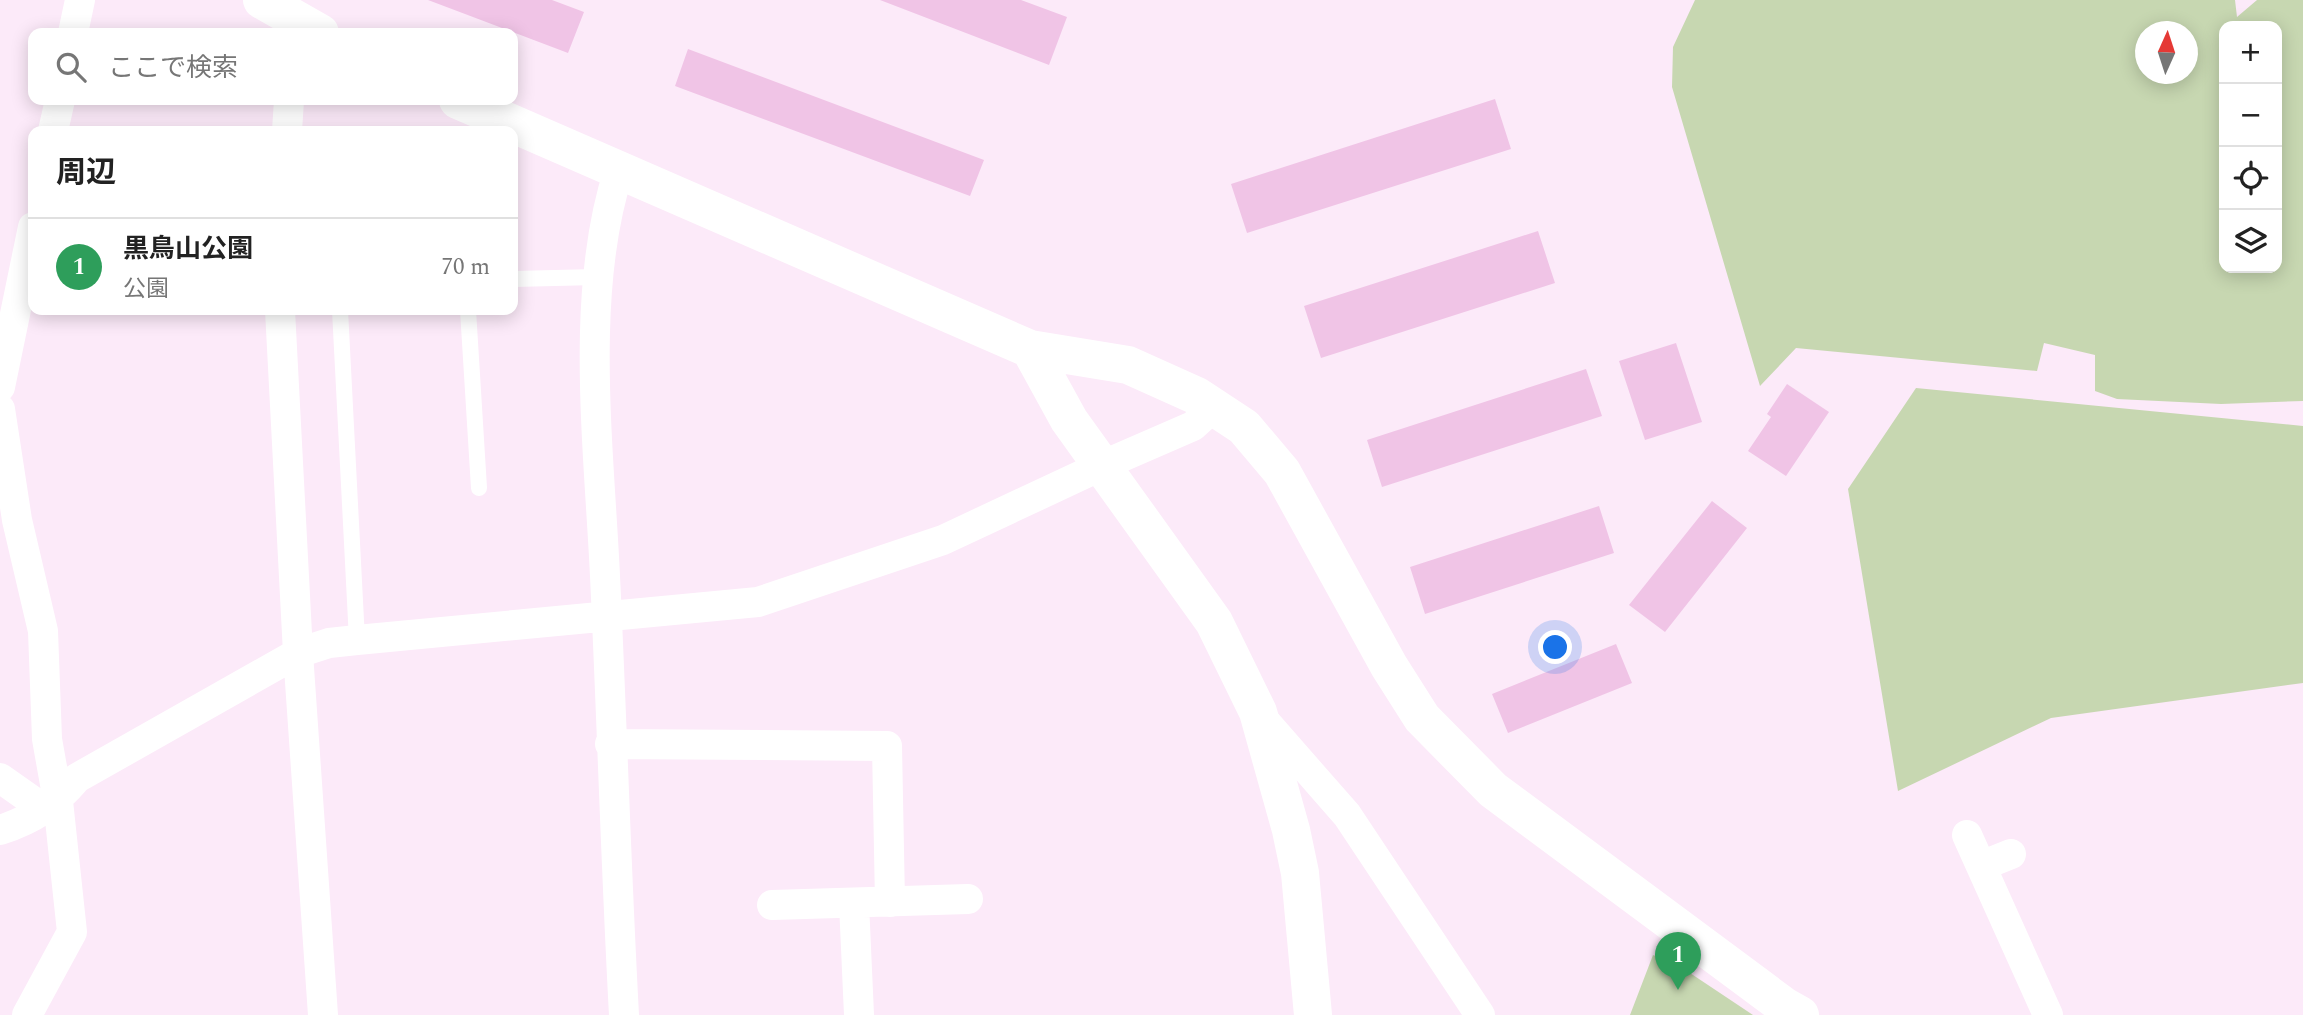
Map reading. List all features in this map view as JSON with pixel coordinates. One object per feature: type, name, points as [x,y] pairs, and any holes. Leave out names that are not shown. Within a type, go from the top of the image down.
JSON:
[{"type":"street","points":[[74,28],[80,0]]},
{"type":"street","points":[[54,126],[59,105]]},
{"type":"street","points":[[287,126],[289,105]]},
{"type":"street","points":[[470,105],[518,126]]},
{"type":"street","points":[[518,126],[1030,349],[1128,365],[1197,396],[1244,427],[1282,472],[1389,666],[1422,718],[1493,790],[1784,1006],[1800,1015]]},
{"type":"street","points":[[619,170],[610,199],[597,277],[595,368],[624,1015]]},
{"type":"street","points":[[0,387],[28,251]]},
{"type":"street","points":[[280,315],[298,653],[323,1015]]},
{"type":"street","points":[[1030,349],[1069,420],[1214,622],[1258,712],[1291,830],[1300,873],[1313,1015]]},
{"type":"street","points":[[0,830],[18,824],[58,801],[77,778],[298,653],[329,643],[758,602],[943,540],[1193,426],[1213,407]]},
{"type":"street","points":[[0,409],[8,519],[43,631],[47,739],[58,801],[72,932],[27,1015]]},
{"type":"street","points":[[1258,712],[1347,815],[1480,1015]]},
{"type":"street","points":[[610,744],[887,746],[890,902]]},
{"type":"street","points":[[0,778],[37,804],[58,801]]},
{"type":"street","points":[[1967,835],[2048,1015]]},
{"type":"street","points":[[1981,866],[2011,854]]},
{"type":"street","points":[[772,905],[968,900]]},
{"type":"street","points":[[853,902],[859,1015]]},
{"type":"lane","points":[[518,279],[597,277]]},
{"type":"lane","points":[[340,315],[357,640]]},
{"type":"lane","points":[[468,315],[479,488]]},
{"type":"green space","points":[[1695,0],[2235,0],[2237,17],[2257,0],[2303,0],[2303,401],[2221,404],[2117,399],[2095,391],[2095,355],[2044,343],[2037,371],[1796,348],[1760,386],[1672,87],[1673,47]]},
{"type":"green space","points":[[1916,388],[2303,426],[2303,683],[2051,718],[1898,791],[1848,489]]},
{"type":"green space","points":[[1653,955],[1678,965],[1753,1015],[1630,1015]]},
{"type":"building","points":[[428,0],[552,0],[584,12],[568,53],[518,34],[518,28],[502,28]]},
{"type":"building","points":[[880,0],[1021,0],[1067,17],[1049,65]]},
{"type":"building","points":[[688,49],[984,160],[970,196],[675,86]]},
{"type":"building","points":[[1495,99],[1511,149],[1247,233],[1231,184]]},
{"type":"building","points":[[1538,231],[1555,283],[1321,358],[1304,306]]},
{"type":"building","points":[[1676,343],[1702,422],[1645,440],[1619,361]]},
{"type":"building","points":[[1586,369],[1602,416],[1382,487],[1367,440]]},
{"type":"building","points":[[1787,384],[1829,412],[1786,476],[1748,451],[1771,417],[1767,414]]},
{"type":"building","points":[[1712,501],[1747,528],[1665,632],[1629,605]]},
{"type":"building","points":[[1599,506],[1614,553],[1425,614],[1410,567]]},
{"type":"building","points":[[1616,644],[1632,683],[1508,733],[1492,694]]},
{"type":"place","name":"黒鳥山公園","points":[[1678,990]]}]
